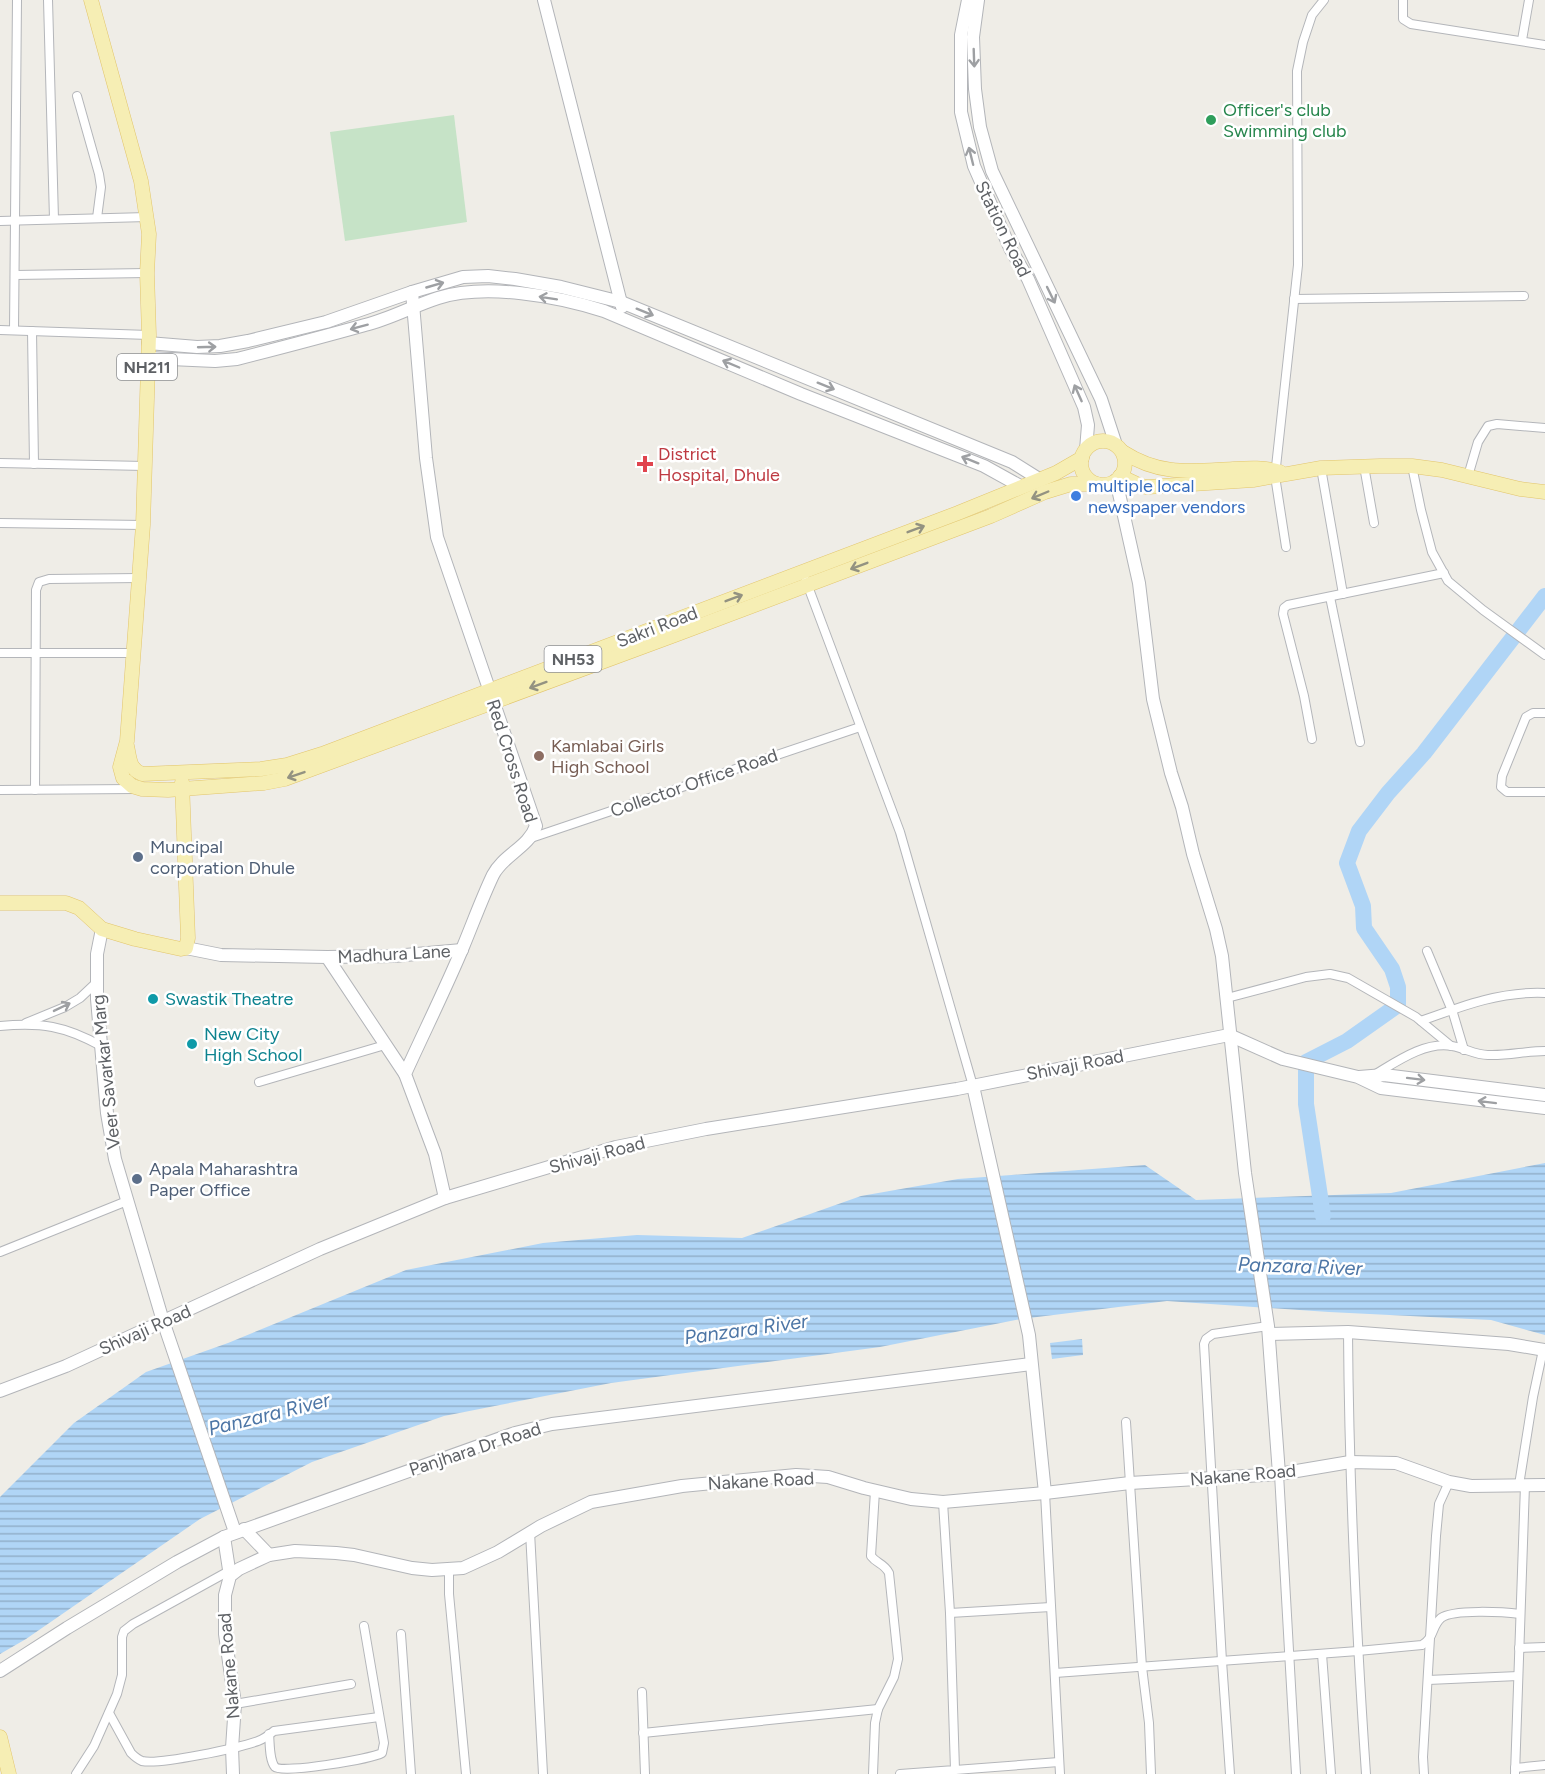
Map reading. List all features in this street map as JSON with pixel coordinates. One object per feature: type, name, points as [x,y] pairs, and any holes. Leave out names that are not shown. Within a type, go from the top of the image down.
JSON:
[{"type":"main road","name":"NH211","points":[[91,0],[141,181],[149,234],[147,273],[149,339],[143,525],[127,741],[131,767],[135,772],[152,775],[181,773]]},
{"type":"main road","points":[[0,903],[66,903],[79,908],[102,929],[135,939],[181,949],[186,948],[188,938],[181,773],[233,771],[287,765],[675,635],[1056,473],[1084,454],[1092,444],[1100,441],[1108,441],[1137,462],[1155,468],[1174,470],[1250,468],[1279,473]]},
{"type":"main road","points":[[805,578],[991,516],[1045,492],[1071,484],[1105,484],[1118,478],[1125,466],[1119,449]]},
{"type":"main road","points":[[1084,454],[1082,466],[1084,474],[1097,483]]},
{"type":"main road","points":[[1118,478],[1147,487],[1253,480],[1279,473],[1321,468],[1412,466],[1442,470],[1520,489],[1545,492]]},
{"type":"main road","points":[[127,741],[120,767],[123,778],[132,786],[141,789],[182,789],[264,783],[370,749],[492,696]]},
{"type":"main road","points":[[0,1737],[9,1774]]},
{"type":"street","points":[[14,330],[17,0]]},
{"type":"street","points":[[48,0],[54,219]]},
{"type":"street","points":[[544,0],[626,320]]},
{"type":"street","name":"Station Road","points":[[968,0],[961,35],[961,112],[974,166],[1010,248],[1028,279],[1084,407],[1088,425],[1084,454]]},
{"type":"street","name":"Station Road","points":[[978,0],[973,37],[975,89],[980,127],[992,171],[1101,399],[1119,449]]},
{"type":"street","points":[[1286,547],[1279,473],[1298,265],[1297,71],[1312,15],[1324,0]]},
{"type":"street","points":[[1403,0],[1403,19],[1411,24],[1545,45]]},
{"type":"street","points":[[1522,40],[1529,0]]},
{"type":"street","points":[[77,96],[99,174],[101,187],[97,218]]},
{"type":"street","points":[[0,221],[147,217]]},
{"type":"street","points":[[15,275],[147,273]]},
{"type":"street","points":[[0,330],[149,339],[197,347],[220,346],[326,322],[463,277],[488,276],[515,279],[561,287],[621,302],[1012,462],[1038,479]]},
{"type":"street","points":[[148,358],[215,361],[237,359],[368,325],[440,297],[495,291],[577,303],[626,320],[984,466],[1022,487]]},
{"type":"street","name":"Red Cross Road","points":[[405,1074],[462,950],[494,872],[509,855],[528,840],[536,826],[437,537],[426,458],[412,292]]},
{"type":"street","points":[[1294,299],[1524,296]]},
{"type":"street","points":[[32,331],[34,464]]},
{"type":"street","points":[[755,374],[762,360]]},
{"type":"street","points":[[1468,476],[1478,442],[1488,426],[1497,424],[1545,428]]},
{"type":"street","points":[[0,464],[145,466]]},
{"type":"street","points":[[1364,466],[1374,523]]},
{"type":"street","points":[[1412,466],[1420,510],[1432,552],[1448,580],[1483,610],[1545,655]]},
{"type":"street","points":[[1321,468],[1343,594]]},
{"type":"street","points":[[1118,478],[1139,583],[1153,699],[1171,773],[1222,956],[1245,1173],[1268,1325],[1280,1474],[1296,1774]]},
{"type":"street","points":[[0,523],[143,525]]},
{"type":"street","points":[[1312,739],[1304,696],[1282,610],[1288,605],[1444,573]]},
{"type":"street","points":[[35,790],[36,590],[39,582],[49,579],[138,578]]},
{"type":"street","points":[[805,578],[900,832],[973,1086],[1029,1335],[1045,1493],[1060,1774]]},
{"type":"street","points":[[1330,597],[1360,742]]},
{"type":"street","points":[[0,652],[132,653]]},
{"type":"street","points":[[1545,713],[1533,713],[1526,717],[1502,776],[1501,787],[1507,792],[1545,792]]},
{"type":"street","name":"Collector Office Road","points":[[528,840],[860,727]]},
{"type":"street","points":[[0,789],[141,789]]},
{"type":"street","name":"Veer Savarkar Marg","points":[[102,929],[97,982],[107,1113],[116,1159],[163,1321],[234,1533]]},
{"type":"street","name":"Madhura Lane","points":[[186,948],[221,955],[327,957],[394,956],[462,950]]},
{"type":"street","points":[[1427,951],[1451,1010],[1464,1050]]},
{"type":"street","points":[[327,957],[405,1074],[435,1154],[445,1198]]},
{"type":"street","points":[[1227,998],[1306,976],[1330,974],[1348,978],[1418,1019],[1451,1046]]},
{"type":"street","points":[[23,1024],[65,1007],[80,998],[97,982]]},
{"type":"street","points":[[1418,1019],[1492,997],[1521,993],[1545,993]]},
{"type":"street","points":[[0,1026],[48,1025],[69,1031],[101,1046]]},
{"type":"street","points":[[1229,1035],[1283,1059],[1358,1077],[1381,1088],[1545,1108]]},
{"type":"street","name":"Shivaji Road","points":[[0,1391],[66,1366],[320,1249],[445,1198],[616,1147],[706,1129],[973,1086],[1229,1035]]},
{"type":"street","points":[[260,1082],[385,1045]]},
{"type":"street","points":[[1373,1075],[1402,1058],[1437,1046],[1451,1046],[1480,1055],[1545,1052]]},
{"type":"street","points":[[1358,1077],[1373,1075],[1545,1095]]},
{"type":"street","points":[[0,1252],[127,1201]]},
{"type":"street","points":[[1230,1774],[1204,1344],[1206,1339],[1213,1334],[1268,1325],[1509,1344],[1544,1350],[1533,1397],[1522,1485],[1515,1771],[1545,1765]]},
{"type":"street","points":[[1348,1332],[1350,1462],[1366,1774]]},
{"type":"street","name":"Panjhara Dr Road","points":[[0,1671],[177,1562],[234,1533],[515,1433],[552,1424],[1031,1364]]},
{"type":"street","points":[[1126,1422],[1151,1774]]},
{"type":"street","name":"Nakane Road","points":[[233,1774],[235,1704],[225,1634],[225,1595],[230,1574],[269,1555],[294,1551],[345,1554],[412,1568],[463,1568],[481,1561],[591,1502],[682,1486],[796,1476],[828,1477],[911,1499],[944,1502],[1130,1483],[1280,1474],[1350,1462],[1396,1463],[1449,1482],[1471,1486],[1545,1485]]},
{"type":"street","points":[[1424,1774],[1422,1757],[1439,1504],[1449,1482]]},
{"type":"street","points":[[873,1774],[875,1723],[878,1709],[889,1689],[898,1659],[889,1573],[886,1566],[871,1556],[875,1491]]},
{"type":"street","points":[[944,1502],[955,1770]]},
{"type":"street","points":[[76,1774],[94,1746],[117,1694],[122,1675],[121,1647],[124,1631],[133,1624],[230,1574],[234,1533],[269,1555]]},
{"type":"street","points":[[530,1533],[543,1774]]},
{"type":"street","points":[[449,1569],[449,1593],[466,1774]]},
{"type":"street","points":[[950,1613],[1051,1608]]},
{"type":"street","points":[[1055,1673],[1358,1652],[1422,1645],[1430,1640],[1435,1625],[1446,1615],[1506,1612],[1520,1614]]},
{"type":"street","points":[[269,1734],[273,1763],[279,1769],[295,1769],[370,1758],[381,1753],[383,1749],[380,1717],[364,1626]]},
{"type":"street","points":[[401,1634],[411,1774]]},
{"type":"street","points":[[1519,1647],[1545,1647]]},
{"type":"street","points":[[1323,1654],[1330,1774]]},
{"type":"street","points":[[1428,1680],[1518,1676]]},
{"type":"street","points":[[235,1704],[351,1684]]},
{"type":"street","points":[[642,1692],[645,1774]]},
{"type":"street","points":[[644,1733],[878,1709]]},
{"type":"street","points":[[109,1713],[130,1753],[142,1761],[177,1758],[232,1748],[262,1740],[274,1731],[380,1717]]},
{"type":"street","points":[[900,1774],[1059,1762]]},
{"type":"green space","points":[[454,115],[467,222],[345,241],[330,132]]},
{"type":"water","name":"Panzara River","points":[[1545,1163],[1545,1335],[1491,1320],[1167,1301],[1021,1319],[880,1347],[611,1383],[444,1416],[312,1462],[200,1519],[26,1639],[0,1654],[0,1497],[74,1423],[146,1372],[228,1343],[406,1270],[543,1243],[637,1235],[742,1238],[861,1196],[958,1179],[1145,1165],[1196,1200],[1391,1193]]},
{"type":"water","points":[[1082,1339],[1083,1355],[1052,1359],[1050,1343]]},
{"type":"waterway","points":[[1323,1216],[1306,1104],[1306,1062],[1347,1041],[1398,1005],[1398,987],[1392,969],[1364,928],[1363,906],[1347,863],[1359,831],[1388,793],[1424,753],[1545,596]]},
{"type":"place","name":"Officer's club Swimming club","points":[[1211,120]]},
{"type":"place","name":"District Hospital, Dhule","points":[[645,464]]},
{"type":"place","name":"multiple local newspaper vendors","points":[[1076,496]]},
{"type":"place","name":"Kamlabai Girls High School","points":[[539,756]]},
{"type":"place","name":"Muncipal corporation Dhule","points":[[138,857]]},
{"type":"place","name":"Swastik Theatre","points":[[153,999]]},
{"type":"place","name":"New City High School","points":[[192,1044]]},
{"type":"place","name":"Apala Maharashtra Paper Office","points":[[137,1179]]}]
